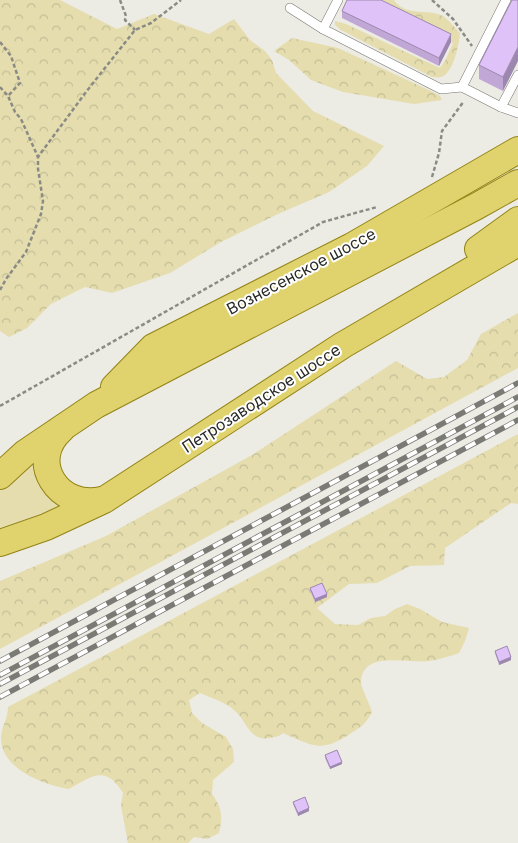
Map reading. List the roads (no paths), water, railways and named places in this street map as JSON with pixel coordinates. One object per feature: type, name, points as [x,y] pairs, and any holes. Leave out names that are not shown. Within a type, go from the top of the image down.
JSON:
[{"type":"main road","name":"Вознесенское шоссе","points":[[96,405],[153,347],[352,246],[518,150]]},
{"type":"main road","points":[[0,476],[25,453],[96,405],[478,206],[518,182]]},
{"type":"main road","points":[[343,346],[518,220]]},
{"type":"main road","name":"Петрозаводское шоссе","points":[[0,543],[46,528],[104,500],[343,346],[518,243]]},
{"type":"main road","points":[[65,426],[58,433],[48,450],[47,461],[52,480],[65,495],[74,500],[84,502],[104,500]]},
{"type":"lane","points":[[323,29],[338,0]]},
{"type":"lane","points":[[466,89],[478,55],[502,2]]},
{"type":"lane","points":[[290,8],[323,29],[441,89],[466,89],[501,107],[518,113]]},
{"type":"lane","points":[[501,107],[518,75]]},
{"type":"railway","points":[[0,661],[518,383]]},
{"type":"railway","points":[[0,675],[518,397]]},
{"type":"railway","points":[[0,684],[518,407]]},
{"type":"railway","points":[[0,697],[518,420]]}]
